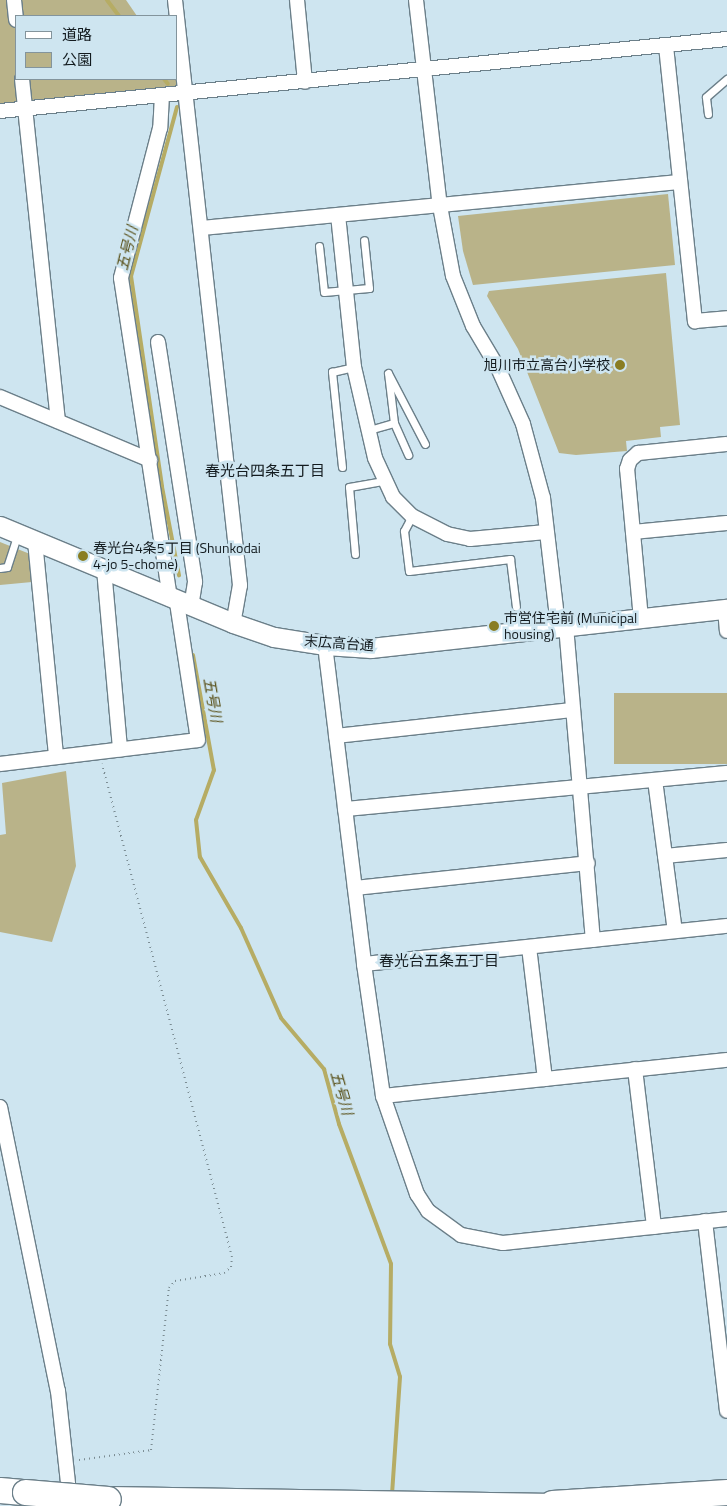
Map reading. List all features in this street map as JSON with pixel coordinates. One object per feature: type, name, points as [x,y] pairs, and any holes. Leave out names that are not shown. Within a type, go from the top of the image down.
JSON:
[{"type":"highway","points":[[0,1490],[108,1499],[570,1506]]},
{"type":"highway","points":[[524,1505],[727,1492]]},
{"type":"street","points":[[14,0],[16,15]]},
{"type":"street","points":[[176,0],[178,15]]},
{"type":"street","points":[[297,0],[305,82]]},
{"type":"street","points":[[416,0],[440,206],[453,276],[473,326],[498,368],[523,424],[543,498],[546,532],[562,626],[572,710],[588,863],[593,940]]},
{"type":"street","points":[[178,15],[188,92],[240,585],[233,623]]},
{"type":"street","points":[[0,111],[727,39]]},
{"type":"street","points":[[666,46],[695,321],[727,318]]},
{"type":"street","points":[[22,80],[58,421]]},
{"type":"street","points":[[0,764],[198,740],[179,603],[150,460],[121,278],[160,128],[162,95]]},
{"type":"street","points":[[201,228],[680,182]]},
{"type":"street","points":[[338,215],[354,367],[383,481],[393,497],[412,516],[447,534],[470,539],[546,532]]},
{"type":"street","points":[[158,342],[194,582],[179,603]]},
{"type":"street","points":[[0,397],[150,460]]},
{"type":"street","points":[[641,619],[627,469],[630,460],[638,452],[727,444]]},
{"type":"street","points":[[633,532],[727,523]]},
{"type":"street","name":"末広高台通","points":[[0,526],[104,569],[179,603],[233,623],[274,636],[325,645],[371,648],[726,609]]},
{"type":"street","points":[[26,538],[56,757]]},
{"type":"street","points":[[104,569],[120,749]]},
{"type":"street","points":[[726,609],[727,631]]},
{"type":"street","points":[[325,645],[364,964],[383,1096],[418,1194],[435,1217],[461,1235],[503,1243],[727,1219]]},
{"type":"street","points":[[336,736],[572,710]]},
{"type":"street","points":[[345,809],[727,773]]},
{"type":"street","points":[[655,780],[675,931]]},
{"type":"street","points":[[666,856],[727,850]]},
{"type":"street","points":[[355,888],[588,863]]},
{"type":"street","points":[[364,964],[727,926]]},
{"type":"street","points":[[528,947],[545,1079]]},
{"type":"street","points":[[383,1096],[727,1060]]},
{"type":"street","points":[[635,1069],[654,1226]]},
{"type":"street","points":[[0,1107],[58,1390],[70,1506]]},
{"type":"street","points":[[706,1221],[724,1344],[727,1411]]},
{"type":"lane","points":[[708,114],[706,97],[727,79]]},
{"type":"lane","points":[[319,246],[324,292],[370,288],[364,240]]},
{"type":"lane","points":[[342,468],[332,372],[354,367]]},
{"type":"lane","points":[[408,455],[394,423],[388,374],[425,444]]},
{"type":"lane","points":[[369,430],[394,423]]},
{"type":"lane","points":[[355,554],[348,487],[383,481]]},
{"type":"lane","points":[[412,516],[404,530],[409,571],[510,559],[516,607]]},
{"type":"lane","points":[[0,568],[7,567],[26,538]]},
{"type":"path","points":[[66,1461],[111,1458],[151,1450],[170,1288],[175,1281],[224,1273],[231,1267],[232,1257],[98,752]]},
{"type":"green space","points":[[0,0],[126,0],[136,15],[15,15],[15,80],[178,80],[178,53],[188,92],[0,111]]},
{"type":"green space","points":[[668,194],[675,265],[473,285],[463,251],[458,216]]},
{"type":"green space","name":"旭川市立高台小学校","points":[[666,273],[680,425],[660,427],[661,437],[626,441],[627,451],[576,455],[559,453],[518,349],[487,296],[489,291]]},
{"type":"green space","points":[[0,542],[30,554],[32,582],[0,585]]},
{"type":"green space","points":[[614,693],[727,693],[727,764],[614,764]]},
{"type":"green space","points":[[66,771],[76,866],[52,942],[0,932],[0,835],[6,834],[2,783]]},
{"type":"waterway","name":"五号川","points":[[107,0],[118,15]]},
{"type":"waterway","name":"五号川","points":[[165,80],[168,84]]},
{"type":"waterway","name":"五号川","points":[[177,107],[131,276],[162,487],[179,575]]},
{"type":"waterway","name":"五号川","points":[[193,655],[214,770],[196,820],[200,857],[241,928],[281,1018],[324,1069],[339,1124],[391,1264],[390,1344],[400,1377],[392,1495]]},
{"type":"place","name":"旭川市立高台小学校","points":[[620,365]]},
{"type":"place","name":"春光台4条5丁目 (Shunkodai 4-jo 5-chome)","points":[[83,556]]},
{"type":"place","name":"市営住宅前 (Municipal housing)","points":[[494,626]]},
{"type":"district","name":"春光台四条五丁目","points":[[265,471]]},
{"type":"district","name":"春光台五条五丁目","points":[[439,961]]}]
